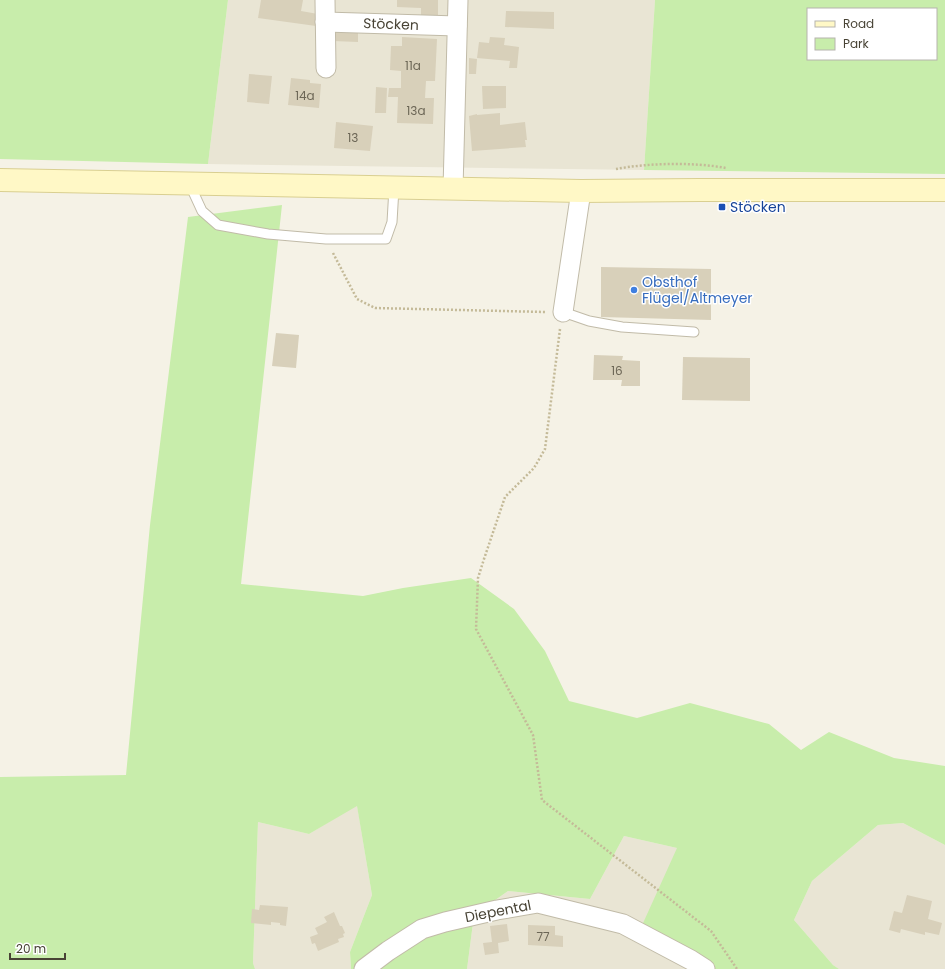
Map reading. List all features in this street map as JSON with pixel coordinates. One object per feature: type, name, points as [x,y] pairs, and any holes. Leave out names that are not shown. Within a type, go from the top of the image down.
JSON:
[{"type":"main road","points":[[0,180],[581,191],[945,190]]},
{"type":"street","points":[[325,0],[326,68]]},
{"type":"street","points":[[453,189],[458,0]]},
{"type":"street","name":"Stöcken","points":[[325,22],[457,26]]},
{"type":"street","points":[[562,312],[581,191]]},
{"type":"street","name":"Diepental","points":[[364,969],[422,929],[497,910],[538,903],[623,924],[705,969]]},
{"type":"lane","points":[[189,184],[202,211],[218,225],[268,234],[326,239],[386,239],[392,222],[394,188]]},
{"type":"lane","points":[[562,312],[589,321],[622,327],[694,332]]},
{"type":"path","points":[[326,239],[357,299],[375,308],[562,312],[545,449],[534,468],[505,497],[478,578],[476,629],[533,735],[542,800],[711,931],[737,969]]},
{"type":"shaded area","points":[[228,0],[655,0],[644,170],[208,164]]},
{"type":"shaded area","points":[[357,805],[372,895],[350,952],[351,969],[255,969],[253,963],[258,822],[309,834]]},
{"type":"shaded area","points":[[903,823],[945,845],[945,969],[839,969],[833,965],[794,920],[812,881],[878,825]]},
{"type":"shaded area","points":[[624,836],[677,848],[714,969],[467,969],[474,915],[508,891],[590,899]]},
{"type":"green space","points":[[0,0],[228,0],[208,164],[0,159]]},
{"type":"green space","points":[[655,0],[945,0],[945,174],[644,170]]},
{"type":"green space","points":[[282,205],[241,584],[363,596],[403,588],[471,578],[514,609],[545,651],[569,701],[637,718],[690,703],[769,724],[801,750],[829,732],[894,758],[945,766],[945,845],[903,823],[878,825],[812,881],[794,920],[833,965],[839,969],[714,969],[639,932],[677,848],[624,836],[590,899],[508,891],[474,915],[467,969],[351,969],[350,952],[372,895],[357,806],[309,834],[258,822],[253,963],[255,969],[0,969],[0,777],[126,775],[150,525],[188,217]]},
{"type":"building","points":[[261,0],[303,0],[301,11],[318,14],[316,26],[258,18]]},
{"type":"building","points":[[397,0],[438,0],[438,17],[421,17],[421,8],[397,7]]},
{"type":"building","points":[[506,11],[554,12],[554,29],[505,27]]},
{"type":"building","points":[[333,30],[358,31],[358,42],[333,41]]},
{"type":"building","points":[[402,37],[437,39],[435,81],[426,81],[425,98],[434,98],[433,124],[397,123],[398,97],[388,97],[389,88],[401,88],[401,71],[390,70],[391,46],[402,46]]},
{"type":"building","points":[[490,37],[505,38],[504,45],[519,47],[517,68],[509,68],[510,61],[477,58],[479,42],[489,43]]},
{"type":"building","points":[[469,58],[477,59],[476,74],[469,74]]},
{"type":"building","points":[[249,74],[272,76],[269,104],[247,102]]},
{"type":"building","points":[[291,78],[310,80],[310,83],[321,84],[319,108],[288,105]]},
{"type":"building","points":[[482,86],[506,86],[506,108],[483,109]]},
{"type":"building","points":[[376,87],[387,88],[386,113],[375,113]]},
{"type":"building","points":[[500,113],[500,125],[525,122],[527,140],[525,140],[526,147],[472,151],[469,116],[477,114]]},
{"type":"building","points":[[336,122],[373,126],[370,151],[334,148]]},
{"type":"building","points":[[601,267],[711,269],[711,320],[601,317]]},
{"type":"building","points":[[276,333],[299,335],[296,368],[272,366]]},
{"type":"building","points":[[594,355],[623,356],[622,360],[640,361],[640,386],[621,386],[622,380],[593,380]]},
{"type":"building","points":[[683,357],[750,358],[750,401],[682,400]]},
{"type":"building","points":[[907,895],[932,901],[928,919],[942,923],[939,935],[925,932],[925,935],[901,929],[900,933],[889,930],[894,911],[902,913]]},
{"type":"building","points":[[260,905],[288,907],[286,926],[280,925],[280,923],[271,922],[271,925],[251,923],[252,909],[259,910]]},
{"type":"building","points":[[334,912],[345,933],[343,934],[344,937],[338,939],[339,942],[318,951],[315,943],[312,944],[310,937],[318,934],[315,928],[327,922],[324,917]]},
{"type":"building","points":[[507,924],[509,941],[498,943],[499,953],[485,955],[483,943],[492,942],[490,926]]},
{"type":"building","points":[[528,925],[555,926],[555,935],[563,936],[563,947],[528,945]]},
{"type":"place","name":"Stöcken","points":[[722,207]]},
{"type":"place","name":"Obsthof Flügel/Altmeyer","points":[[634,290]]}]
